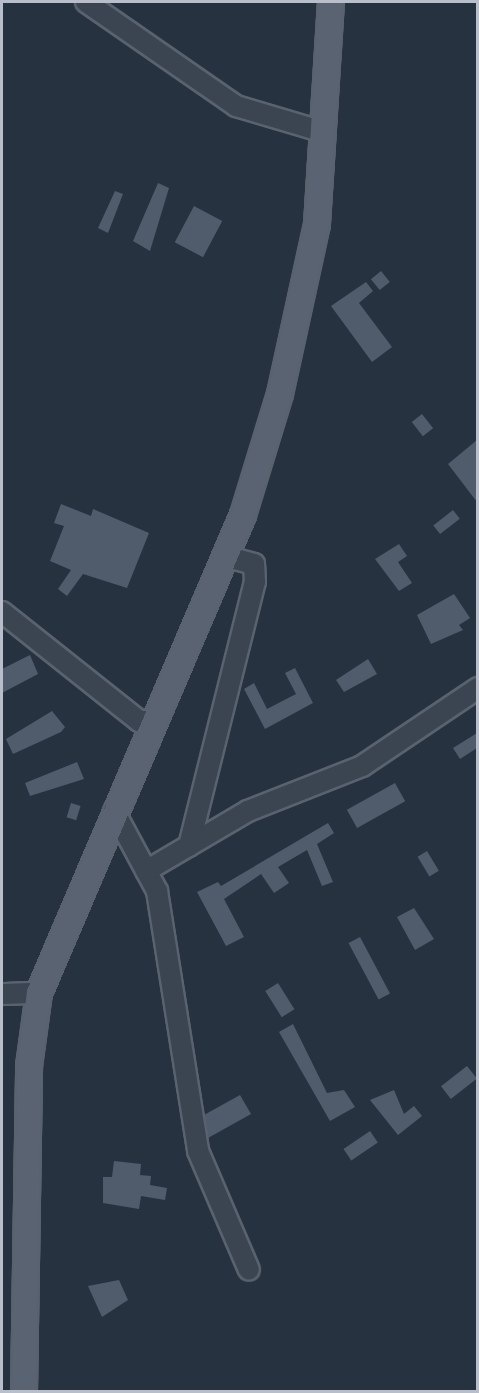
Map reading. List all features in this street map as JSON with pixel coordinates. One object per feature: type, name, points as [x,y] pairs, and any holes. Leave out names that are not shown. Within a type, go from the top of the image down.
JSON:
[{"type":"main road","points":[[24,1392],[29,1066],[39,993],[114,810],[225,556],[280,394],[317,224],[331,2]]},
{"type":"street","points":[[86,2],[236,106],[324,132]]},
{"type":"street","points":[[189,846],[255,582],[254,564],[225,556]]},
{"type":"street","points":[[2,612],[139,720],[152,721]]},
{"type":"street","points":[[146,871],[248,811],[362,766],[477,688]]},
{"type":"street","points":[[114,810],[146,871],[168,936],[198,1151],[249,1270]]},
{"type":"street","points":[[2,994],[39,993]]},
{"type":"building","points":[[158,183],[169,188],[150,251],[133,241]]},
{"type":"building","points":[[115,191],[123,194],[108,233],[98,228]]},
{"type":"building","points":[[194,206],[222,221],[203,257],[175,242]]},
{"type":"building","points":[[381,271],[390,282],[380,290],[371,279]]},
{"type":"building","points":[[366,282],[373,291],[359,303],[392,347],[372,362],[331,306]]},
{"type":"building","points":[[422,414],[433,428],[423,436],[412,422]]},
{"type":"building","points":[[477,440],[477,502],[448,464]]},
{"type":"building","points":[[61,504],[91,516],[93,509],[149,533],[127,588],[83,574],[67,596],[58,589],[71,570],[50,561],[64,526],[54,523]]},
{"type":"building","points":[[453,510],[460,519],[440,534],[433,525]]},
{"type":"building","points":[[399,544],[407,556],[398,562],[412,583],[399,591],[375,559]]},
{"type":"building","points":[[454,594],[470,618],[459,625],[463,630],[431,644],[417,615]]},
{"type":"building","points":[[30,655],[38,674],[2,693],[2,669]]},
{"type":"building","points":[[368,659],[377,674],[344,692],[336,680]]},
{"type":"building","points":[[295,668],[313,703],[265,729],[244,689],[254,683],[267,709],[296,694],[285,673]]},
{"type":"building","points":[[52,711],[65,727],[61,732],[13,754],[6,739]]},
{"type":"building","points":[[477,733],[477,748],[460,759],[453,748]]},
{"type":"building","points":[[77,762],[84,779],[30,796],[25,783]]},
{"type":"building","points":[[395,783],[405,801],[357,828],[347,810]]},
{"type":"building","points":[[71,803],[81,806],[76,820],[67,817]]},
{"type":"building","points":[[328,823],[334,833],[317,844],[333,882],[322,886],[307,850],[278,867],[289,883],[274,893],[261,874],[224,899],[244,937],[226,946],[197,892],[218,882],[221,886]]},
{"type":"building","points":[[427,851],[439,871],[429,876],[418,857]]},
{"type":"building","points":[[414,908],[434,939],[415,950],[397,917]]},
{"type":"building","points":[[360,937],[390,994],[379,1000],[349,943]]},
{"type":"building","points":[[278,983],[294,1009],[282,1017],[265,991]]},
{"type":"building","points":[[293,1024],[327,1093],[344,1090],[355,1107],[330,1121],[279,1032]]},
{"type":"building","points":[[467,1066],[477,1079],[451,1099],[441,1086]]},
{"type":"building","points":[[394,1090],[404,1114],[414,1106],[422,1116],[398,1135],[370,1100]]},
{"type":"building","points":[[240,1095],[251,1114],[208,1138],[204,1115]]},
{"type":"building","points":[[370,1131],[378,1143],[351,1161],[343,1149]]},
{"type":"building","points":[[114,1161],[141,1164],[140,1175],[151,1176],[150,1185],[167,1188],[165,1200],[141,1196],[139,1209],[103,1203],[103,1177],[112,1177]]},
{"type":"building","points":[[119,1280],[128,1300],[102,1317],[88,1286]]}]
